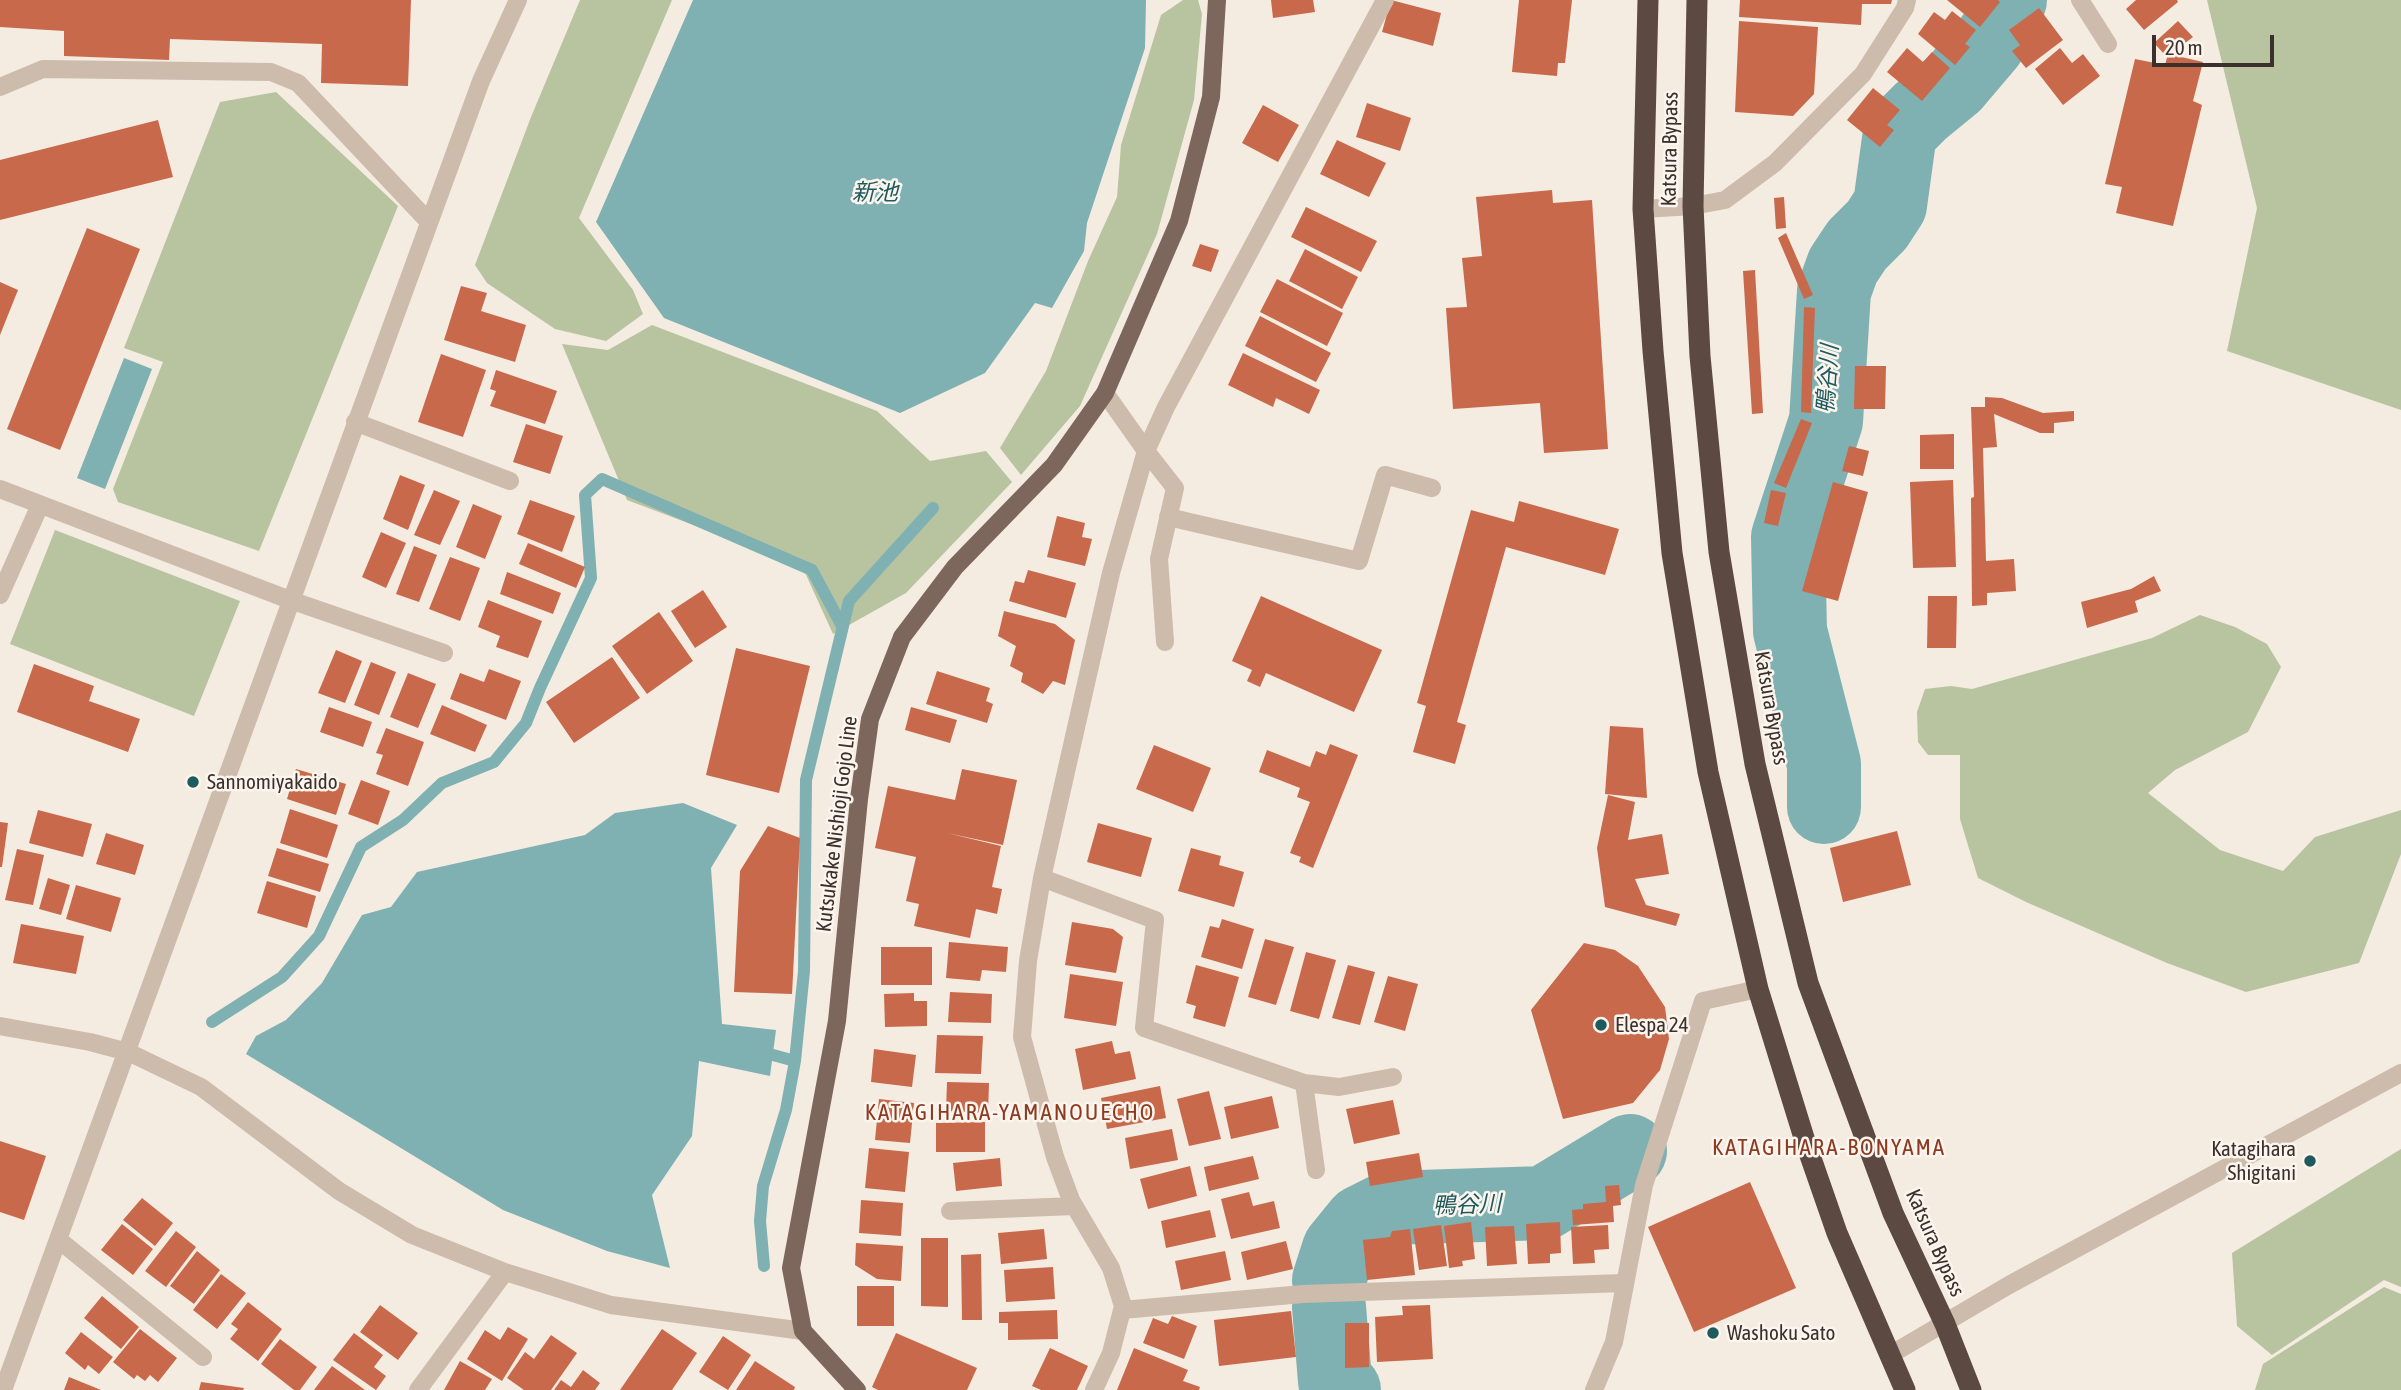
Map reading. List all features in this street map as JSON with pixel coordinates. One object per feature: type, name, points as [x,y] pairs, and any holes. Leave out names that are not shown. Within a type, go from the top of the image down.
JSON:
[{"type":"highway","name":"Katsura Bypass","points":[[1648,0],[1643,209],[1653,351],[1672,553],[1708,772],[1758,989],[1805,1141],[1837,1233],[1905,1390]]},
{"type":"highway","name":"Katsura Bypass","points":[[1697,0],[1693,206],[1700,356],[1719,552],[1755,764],[1808,983],[1893,1213],[1945,1324],[1971,1390]]},
{"type":"main road","name":"Kutsukake Nishioji Gojo Line","points":[[803,1331],[791,1268],[837,1021],[859,799],[870,719],[902,637],[955,567],[1054,465],[1105,393],[1180,221],[1212,97],[1217,0]]},
{"type":"main road","points":[[803,1331],[857,1390]]},
{"type":"street","points":[[3,1390],[481,81],[518,0]]},
{"type":"street","points":[[1094,1390],[1111,1353],[1123,1306],[1111,1268],[1074,1206],[1055,1157],[1022,1037],[1028,961],[1042,878],[1111,573],[1146,451],[1166,407],[1385,0]]},
{"type":"street","points":[[1643,209],[1693,206],[1726,200],[1775,163],[1863,74],[1905,8],[1907,0]]},
{"type":"street","points":[[2080,0],[2108,44]]},
{"type":"street","points":[[0,87],[43,69],[271,72],[298,83],[429,222]]},
{"type":"street","points":[[1105,393],[1175,488],[1159,559],[1165,642]]},
{"type":"street","points":[[355,422],[510,481]]},
{"type":"street","points":[[1168,517],[1359,561],[1385,475],[1432,488]]},
{"type":"street","points":[[0,489],[290,600],[444,653]]},
{"type":"street","points":[[0,595],[40,505]]},
{"type":"street","points":[[1042,878],[1155,920],[1144,1028],[1304,1083],[1339,1087],[1393,1077]]},
{"type":"street","points":[[1594,1390],[1614,1342],[1644,1185],[1703,1001],[1758,989]]},
{"type":"street","points":[[0,1026],[90,1042],[128,1052],[201,1087],[339,1191],[412,1235],[505,1272],[611,1305],[803,1331]]},
{"type":"street","points":[[1890,1355],[2009,1285],[2401,1073]]},
{"type":"street","points":[[1304,1083],[1316,1170]]},
{"type":"street","points":[[950,1211],[1074,1206]]},
{"type":"street","points":[[59,1240],[204,1357]]},
{"type":"street","points":[[418,1390],[505,1272]]},
{"type":"street","points":[[1122,1310],[1303,1294],[1624,1283]]},
{"type":"green space","points":[[580,0],[672,0],[579,218],[633,290],[643,314],[606,341],[555,329],[487,283],[475,265],[531,117]]},
{"type":"green space","points":[[1183,0],[1198,0],[1202,14],[1194,100],[1157,234],[1080,406],[1021,475],[1000,448],[1046,371],[1088,261],[1117,197],[1121,145],[1161,15]]},
{"type":"green space","points":[[2207,0],[2401,0],[2401,410],[2227,351],[2257,208]]},
{"type":"green space","points":[[276,92],[398,206],[259,551],[118,502],[113,489],[163,362],[124,348],[220,102]]},
{"type":"green space","points":[[652,325],[877,411],[930,461],[986,451],[1012,482],[906,593],[833,634],[802,566],[627,500],[562,344],[608,350]]},
{"type":"green space","points":[[55,530],[240,601],[194,716],[10,644]]},
{"type":"green space","points":[[2200,615],[2235,627],[2267,644],[2281,667],[2248,732],[2175,770],[2148,793],[2220,850],[2283,871],[2315,837],[2401,810],[2401,854],[2359,963],[2246,992],[2167,963],[2026,902],[1978,878],[1960,819],[1960,755],[1928,755],[1918,742],[1917,712],[1925,689],[1951,686],[1972,689],[2152,638]]},
{"type":"green space","points":[[2401,1149],[2401,1287],[2384,1280],[2272,1355],[2237,1326],[2232,1253]]},
{"type":"green space","points":[[2384,1287],[2401,1294],[2401,1390],[2255,1390],[2263,1364]]},
{"type":"water","name":"新池","points":[[693,0],[1146,0],[1145,48],[1087,223],[1084,251],[1052,308],[1035,303],[985,373],[900,413],[664,318],[596,222]]},
{"type":"water","points":[[124,358],[152,369],[105,489],[77,478]]},
{"type":"water","points":[[683,803],[737,825],[711,868],[722,1024],[776,1030],[770,1076],[699,1061],[692,1136],[652,1195],[670,1268],[607,1251],[503,1210],[246,1054],[256,1036],[286,1020],[322,983],[362,915],[391,907],[417,872],[585,835],[615,813]]},
{"type":"building","points":[[0,0],[411,0],[408,86],[321,83],[322,44],[170,39],[169,60],[64,56],[64,31],[0,27]]},
{"type":"building","points":[[1271,0],[1313,0],[1315,12],[1273,18]]},
{"type":"building","points":[[1391,0],[1441,13],[1433,46],[1382,32]]},
{"type":"building","points":[[1519,0],[1572,0],[1565,63],[1558,63],[1557,76],[1512,72]]},
{"type":"building","points":[[1740,0],[1892,0],[1891,4],[1862,4],[1861,25],[1739,17]]},
{"type":"building","points":[[1947,0],[1998,0],[2000,2],[1980,27]]},
{"type":"building","points":[[2136,0],[2178,2],[2144,30],[2126,9]]},
{"type":"building","points":[[2039,8],[2063,40],[2026,68],[2012,51],[2020,45],[2009,30]]},
{"type":"building","points":[[1952,11],[1976,30],[1965,44],[1970,47],[1955,65],[1918,34],[1934,12],[1945,20]]},
{"type":"building","points":[[1739,21],[1818,27],[1814,94],[1793,116],[1735,112]]},
{"type":"building","points":[[2178,21],[2193,37],[2185,43],[2182,39],[2165,55],[2154,43]]},
{"type":"building","points":[[1907,48],[1923,62],[1932,52],[1950,68],[1922,101],[1887,72]]},
{"type":"building","points":[[2060,48],[2072,63],[2083,54],[2100,76],[2063,105],[2035,69]]},
{"type":"building","points":[[2168,54],[2203,62],[2193,101],[2202,105],[2173,226],[2116,213],[2122,187],[2105,184],[2135,59],[2165,65]]},
{"type":"building","points":[[1873,88],[1900,110],[1887,125],[1894,130],[1880,147],[1847,120]]},
{"type":"building","points":[[1367,103],[1411,118],[1400,151],[1356,137]]},
{"type":"building","points":[[1263,105],[1299,125],[1278,162],[1242,143]]},
{"type":"building","points":[[158,120],[173,177],[0,220],[0,160]]},
{"type":"building","points":[[1337,140],[1386,163],[1369,197],[1320,174]]},
{"type":"building","points":[[1552,190],[1553,203],[1592,200],[1608,449],[1544,453],[1540,403],[1453,409],[1446,308],[1467,307],[1462,258],[1482,256],[1476,197]]},
{"type":"building","points":[[1784,197],[1786,228],[1776,229],[1774,198]]},
{"type":"building","points":[[1306,207],[1377,241],[1361,272],[1291,237]]},
{"type":"building","points":[[87,228],[140,249],[60,450],[7,429]]},
{"type":"building","points":[[1786,233],[1813,295],[1804,299],[1778,238]]},
{"type":"building","points":[[1200,244],[1219,250],[1211,272],[1192,266]]},
{"type":"building","points":[[1305,249],[1358,277],[1342,309],[1289,281]]},
{"type":"building","points":[[1755,270],[1763,413],[1752,414],[1743,271]]},
{"type":"building","points":[[1277,279],[1343,313],[1327,346],[1260,312]]},
{"type":"building","points":[[0,282],[18,290],[0,335]]},
{"type":"building","points":[[461,286],[487,293],[481,311],[526,325],[515,362],[444,340]]},
{"type":"building","points":[[1804,307],[1815,308],[1811,413],[1801,412]]},
{"type":"building","points":[[1260,316],[1331,353],[1316,382],[1245,346]]},
{"type":"building","points":[[1243,353],[1320,390],[1309,414],[1276,398],[1273,407],[1228,385]]},
{"type":"building","points":[[441,354],[486,370],[463,437],[418,422]]},
{"type":"building","points":[[1855,366],[1886,366],[1885,409],[1854,409]]},
{"type":"building","points":[[496,370],[557,391],[545,424],[490,406],[496,391],[490,389]]},
{"type":"building","points":[[1985,397],[2002,398],[2043,413],[2074,411],[2074,421],[2054,423],[2054,433],[2040,433],[1994,414],[1997,447],[1983,448],[1986,561],[2014,559],[2016,591],[1987,593],[1987,605],[1972,606],[1971,498],[1974,497],[1971,407],[1985,407]]},
{"type":"building","points":[[1801,419],[1812,423],[1786,488],[1774,483]]},
{"type":"building","points":[[526,424],[563,436],[550,474],[513,462]]},
{"type":"building","points":[[1954,434],[1954,469],[1920,469],[1920,435]]},
{"type":"building","points":[[1849,446],[1869,451],[1863,476],[1842,471]]},
{"type":"building","points":[[400,475],[425,485],[408,530],[383,519]]},
{"type":"building","points":[[1953,480],[1956,567],[1913,568],[1910,482]]},
{"type":"building","points":[[1833,482],[1868,492],[1838,601],[1802,591]]},
{"type":"building","points":[[434,490],[460,501],[440,545],[414,535]]},
{"type":"building","points":[[1771,490],[1786,493],[1778,526],[1764,523]]},
{"type":"building","points":[[530,500],[575,516],[562,552],[517,534]]},
{"type":"building","points":[[1519,501],[1619,529],[1605,575],[1506,547],[1457,722],[1466,725],[1455,764],[1413,752],[1426,706],[1417,703],[1471,510],[1514,522]]},
{"type":"building","points":[[473,504],[502,516],[485,559],[456,547]]},
{"type":"building","points":[[1057,516],[1085,523],[1082,537],[1092,539],[1085,566],[1047,557]]},
{"type":"building","points":[[381,532],[406,543],[386,588],[362,577]]},
{"type":"building","points":[[528,543],[585,567],[576,588],[519,564]]},
{"type":"building","points":[[414,546],[437,555],[419,602],[396,594]]},
{"type":"building","points":[[450,557],[480,568],[460,621],[429,609]]},
{"type":"building","points":[[1028,570],[1076,583],[1066,618],[1009,601],[1015,581],[1024,583]]},
{"type":"building","points":[[507,572],[561,593],[553,614],[500,594]]},
{"type":"building","points":[[2154,576],[2161,591],[2135,601],[2138,612],[2087,628],[2081,602],[2131,589]]},
{"type":"building","points":[[703,590],[727,627],[695,648],[671,611]]},
{"type":"building","points":[[1261,596],[1382,650],[1354,712],[1266,673],[1260,687],[1247,681],[1252,670],[1232,661]]},
{"type":"building","points":[[1928,596],[1957,596],[1956,648],[1927,648]]},
{"type":"building","points":[[488,600],[542,621],[528,658],[496,647],[500,636],[478,627]]},
{"type":"building","points":[[1004,611],[1055,624],[1075,640],[1065,685],[1053,681],[1043,694],[1021,682],[1023,673],[1010,666],[1016,646],[998,636]]},
{"type":"building","points":[[659,612],[693,661],[647,694],[612,646]]},
{"type":"building","points":[[736,648],[810,666],[779,793],[706,775]]},
{"type":"building","points":[[336,650],[362,661],[345,703],[318,693]]},
{"type":"building","points":[[612,657],[640,698],[574,743],[546,702]]},
{"type":"building","points":[[371,662],[396,672],[379,715],[354,705]]},
{"type":"building","points":[[34,664],[94,686],[89,701],[140,719],[128,752],[17,712]]},
{"type":"building","points":[[489,669],[521,681],[506,720],[450,699],[460,673],[484,682]]},
{"type":"building","points":[[937,671],[990,688],[986,701],[993,704],[987,723],[926,704]]},
{"type":"building","points":[[408,673],[436,684],[418,728],[390,717]]},
{"type":"building","points":[[442,705],[487,725],[475,752],[430,734]]},
{"type":"building","points":[[329,707],[372,722],[363,747],[320,732]]},
{"type":"building","points":[[911,707],[957,720],[950,743],[905,730]]},
{"type":"building","points":[[1610,726],[1643,728],[1647,798],[1605,794]]},
{"type":"building","points":[[386,728],[424,742],[408,786],[376,774],[383,755],[376,753]]},
{"type":"building","points":[[1330,744],[1358,755],[1313,868],[1299,862],[1301,857],[1290,853],[1310,802],[1297,797],[1300,788],[1259,772],[1267,750],[1310,767],[1316,751],[1326,755]]},
{"type":"building","points":[[1154,745],[1211,768],[1193,812],[1136,789]]},
{"type":"building","points":[[296,769],[346,784],[336,815],[287,799]]},
{"type":"building","points":[[962,769],[1017,780],[1003,845],[947,833],[1001,846],[992,887],[1002,889],[997,914],[976,909],[970,938],[914,926],[919,904],[906,901],[916,857],[875,848],[888,786],[955,800]]},
{"type":"building","points":[[361,780],[390,791],[378,825],[348,814]]},
{"type":"building","points":[[1608,795],[1635,802],[1628,840],[1662,834],[1669,874],[1635,879],[1646,905],[1680,914],[1676,926],[1605,907],[1597,848]]},
{"type":"building","points":[[290,809],[338,825],[327,858],[280,843]]},
{"type":"building","points":[[38,810],[92,824],[83,857],[29,843]]},
{"type":"building","points":[[0,822],[8,823],[2,867],[0,867]]},
{"type":"building","points":[[1098,823],[1152,838],[1141,877],[1087,862]]},
{"type":"building","points":[[768,826],[800,838],[792,994],[734,992],[740,871]]},
{"type":"building","points":[[1897,831],[1911,885],[1843,902],[1830,848]]},
{"type":"building","points":[[106,833],[144,845],[135,875],[96,864]]},
{"type":"building","points":[[277,848],[329,864],[320,892],[268,876]]},
{"type":"building","points":[[1191,848],[1221,856],[1219,865],[1244,872],[1234,907],[1178,891]]},
{"type":"building","points":[[17,849],[44,855],[33,905],[5,900]]},
{"type":"building","points":[[48,878],[70,885],[61,915],[39,909]]},
{"type":"building","points":[[267,881],[316,896],[307,928],[257,913]]},
{"type":"building","points":[[76,885],[121,898],[111,932],[66,919]]},
{"type":"building","points":[[1222,919],[1254,929],[1242,969],[1201,957],[1210,926],[1219,928]]},
{"type":"building","points":[[1072,922],[1113,929],[1123,937],[1116,973],[1065,965]]},
{"type":"building","points":[[21,924],[84,936],[76,974],[13,963]]},
{"type":"building","points":[[1265,939],[1294,947],[1276,1005],[1248,997]]},
{"type":"building","points":[[949,942],[1008,947],[1006,972],[982,970],[980,981],[946,978]]},
{"type":"building","name":"Elespa 24","points":[[1584,943],[1615,950],[1638,966],[1665,1007],[1669,1039],[1660,1070],[1633,1103],[1563,1119],[1531,1010]]},
{"type":"building","points":[[881,947],[932,947],[932,985],[881,985]]},
{"type":"building","points":[[1306,952],[1336,960],[1319,1019],[1290,1011]]},
{"type":"building","points":[[1196,965],[1239,977],[1225,1027],[1193,1018],[1196,1006],[1186,1003]]},
{"type":"building","points":[[1348,965],[1375,972],[1360,1025],[1332,1018]]},
{"type":"building","points":[[1070,974],[1123,982],[1116,1026],[1064,1018]]},
{"type":"building","points":[[1388,976],[1418,984],[1405,1031],[1374,1022]]},
{"type":"building","points":[[950,992],[992,994],[991,1023],[948,1022]]},
{"type":"building","points":[[914,993],[914,1001],[927,1001],[927,1026],[885,1027],[884,994]]},
{"type":"building","points":[[937,1035],[983,1036],[981,1074],[935,1073]]},
{"type":"building","points":[[1112,1041],[1115,1054],[1130,1051],[1136,1079],[1083,1090],[1075,1049]]},
{"type":"building","points":[[874,1049],[916,1055],[912,1087],[871,1082]]},
{"type":"building","points":[[947,1082],[989,1083],[988,1113],[946,1111]]},
{"type":"building","points":[[1160,1086],[1166,1118],[1107,1129],[1101,1098]]},
{"type":"building","points":[[1209,1091],[1221,1139],[1189,1146],[1177,1099]]},
{"type":"building","points":[[1272,1096],[1279,1128],[1231,1139],[1224,1107]]},
{"type":"building","points":[[879,1099],[914,1103],[910,1143],[875,1140]]},
{"type":"building","points":[[1393,1100],[1400,1134],[1354,1144],[1346,1109]]},
{"type":"building","points":[[985,1122],[985,1152],[936,1152],[936,1123]]},
{"type":"building","points":[[1172,1129],[1178,1160],[1130,1169],[1125,1138]]},
{"type":"building","points":[[0,1141],[46,1156],[24,1220],[0,1212]]},
{"type":"building","points":[[869,1148],[909,1152],[905,1192],[865,1188]]},
{"type":"building","points":[[1419,1153],[1423,1177],[1370,1186],[1366,1162]]},
{"type":"building","points":[[1253,1156],[1259,1179],[1209,1191],[1204,1167]]},
{"type":"building","points":[[1000,1158],[1002,1186],[956,1191],[953,1163]]},
{"type":"building","points":[[1190,1166],[1197,1196],[1148,1209],[1140,1179]]},
{"type":"building","points":[[1750,1182],[1796,1288],[1694,1332],[1648,1227]]},
{"type":"building","points":[[1619,1185],[1621,1205],[1613,1206],[1614,1222],[1573,1225],[1572,1210],[1583,1209],[1583,1204],[1606,1202],[1605,1186]]},
{"type":"building","points":[[1249,1192],[1253,1206],[1274,1201],[1280,1228],[1231,1239],[1221,1199]]},
{"type":"building","points":[[142,1198],[173,1223],[155,1246],[123,1220]]},
{"type":"building","points":[[861,1200],[903,1203],[901,1236],[859,1233]]},
{"type":"building","points":[[1210,1210],[1216,1237],[1166,1248],[1161,1221]]},
{"type":"building","points":[[1471,1222],[1475,1259],[1462,1261],[1463,1266],[1449,1268],[1444,1226]]},
{"type":"building","points":[[1560,1222],[1561,1253],[1550,1254],[1550,1263],[1528,1264],[1526,1224]]},
{"type":"building","points":[[122,1224],[153,1249],[133,1275],[101,1250]]},
{"type":"building","points":[[1441,1225],[1447,1266],[1419,1270],[1413,1229]]},
{"type":"building","points":[[1608,1225],[1609,1249],[1594,1250],[1595,1263],[1573,1264],[1571,1227]]},
{"type":"building","points":[[1514,1226],[1517,1264],[1487,1266],[1485,1227]]},
{"type":"building","points":[[1044,1229],[1047,1259],[1001,1264],[998,1233]]},
{"type":"building","points":[[1410,1229],[1415,1275],[1367,1280],[1363,1240],[1390,1237],[1392,1231]]},
{"type":"building","points":[[176,1231],[196,1247],[166,1287],[145,1271]]},
{"type":"building","points":[[921,1238],[948,1238],[948,1307],[921,1306]]},
{"type":"building","points":[[1286,1241],[1293,1269],[1247,1280],[1241,1252]]},
{"type":"building","points":[[856,1243],[903,1246],[901,1281],[877,1279],[855,1265]]},
{"type":"building","points":[[197,1251],[220,1270],[194,1304],[170,1286]]},
{"type":"building","points":[[1225,1251],[1231,1280],[1181,1290],[1175,1261]]},
{"type":"building","points":[[981,1254],[982,1320],[962,1320],[961,1255]]},
{"type":"building","points":[[1053,1267],[1055,1299],[1006,1302],[1004,1270]]},
{"type":"building","points":[[221,1274],[246,1293],[217,1329],[193,1310]]},
{"type":"building","points":[[857,1286],[894,1286],[894,1326],[857,1326]]},
{"type":"building","points":[[102,1296],[139,1327],[121,1349],[84,1318]]},
{"type":"building","points":[[248,1302],[282,1329],[258,1361],[230,1339],[238,1329],[231,1324]]},
{"type":"building","points":[[380,1305],[418,1333],[398,1360],[360,1332]]},
{"type":"building","points":[[1430,1305],[1433,1359],[1377,1362],[1375,1317],[1403,1315],[1402,1306]]},
{"type":"building","points":[[1057,1310],[1058,1339],[1008,1340],[1008,1323],[999,1323],[999,1312]]},
{"type":"building","points":[[1291,1311],[1296,1357],[1219,1366],[1214,1320]]},
{"type":"building","points":[[1172,1316],[1197,1326],[1184,1359],[1143,1343],[1153,1318],[1168,1324]]},
{"type":"building","points":[[1345,1323],[1369,1323],[1369,1367],[1345,1368]]},
{"type":"building","points":[[508,1327],[528,1339],[502,1381],[467,1359],[485,1330],[500,1340]]},
{"type":"building","points":[[140,1329],[177,1358],[158,1382],[150,1375],[145,1381],[137,1375],[134,1379],[113,1362]]},
{"type":"building","points":[[662,1329],[697,1353],[672,1390],[620,1390]]},
{"type":"building","points":[[81,1332],[113,1357],[99,1374],[88,1365],[85,1370],[65,1353]]},
{"type":"building","points":[[354,1333],[383,1355],[374,1367],[386,1376],[376,1390],[333,1360]]},
{"type":"building","points":[[896,1333],[977,1368],[967,1390],[878,1390],[872,1387]]},
{"type":"building","points":[[551,1335],[577,1353],[551,1390],[524,1390],[507,1378],[525,1352],[534,1359]]},
{"type":"building","points":[[723,1336],[751,1355],[728,1390],[699,1372]]},
{"type":"building","points":[[280,1339],[317,1367],[300,1390],[294,1390],[261,1364]]},
{"type":"building","points":[[1050,1348],[1088,1366],[1077,1390],[1041,1390],[1032,1386]]},
{"type":"building","points":[[1134,1348],[1188,1370],[1183,1381],[1200,1387],[1199,1390],[1117,1390]]},
{"type":"building","points":[[460,1361],[492,1379],[485,1390],[444,1390]]},
{"type":"building","points":[[755,1361],[795,1387],[794,1390],[736,1390]]},
{"type":"building","points":[[332,1366],[365,1390],[314,1390]]},
{"type":"building","points":[[583,1370],[600,1383],[595,1390],[554,1390],[561,1380],[571,1387]]},
{"type":"building","points":[[69,1377],[101,1390],[64,1390]]},
{"type":"building","points":[[201,1382],[244,1388],[199,1390]]},
{"type":"waterway","name":"鴨谷川","points":[[1824,807],[1824,764],[1790,631],[1788,537],[1826,421],[1834,291],[1843,266],[1890,205],[1900,132],[1954,84],[1988,44],[2000,26],[2010,0]]},
{"type":"waterway","points":[[212,1022],[282,977],[319,936],[361,847],[403,820],[442,783],[494,762],[526,723],[591,578],[585,495],[602,479],[812,570],[842,626]]},
{"type":"waterway","points":[[773,1055],[795,1061],[804,971],[806,780],[849,601],[933,508]]},
{"type":"waterway","points":[[764,1266],[760,1221],[763,1186],[786,1110],[795,1061]]},
{"type":"waterway","name":"鴨谷川","points":[[1329,1280],[1339,1249],[1361,1222],[1389,1208],[1544,1203],[1630,1151]]},
{"type":"waterway","name":"鴨谷川","points":[[1329,1307],[1335,1381],[1344,1390]]},
{"type":"place","name":"Sannomiyakaido","points":[[193,782]]},
{"type":"place","name":"Elespa 24","points":[[1601,1025]]},
{"type":"place","name":"Katagihara Shigitani","points":[[2310,1161]]},
{"type":"place","name":"Washoku Sato","points":[[1713,1333]]},
{"type":"district","name":"KATAGIHARA-YAMANOUECHO","points":[[1010,1113]]},
{"type":"district","name":"KATAGIHARA-BONYAMA","points":[[1829,1148]]}]
